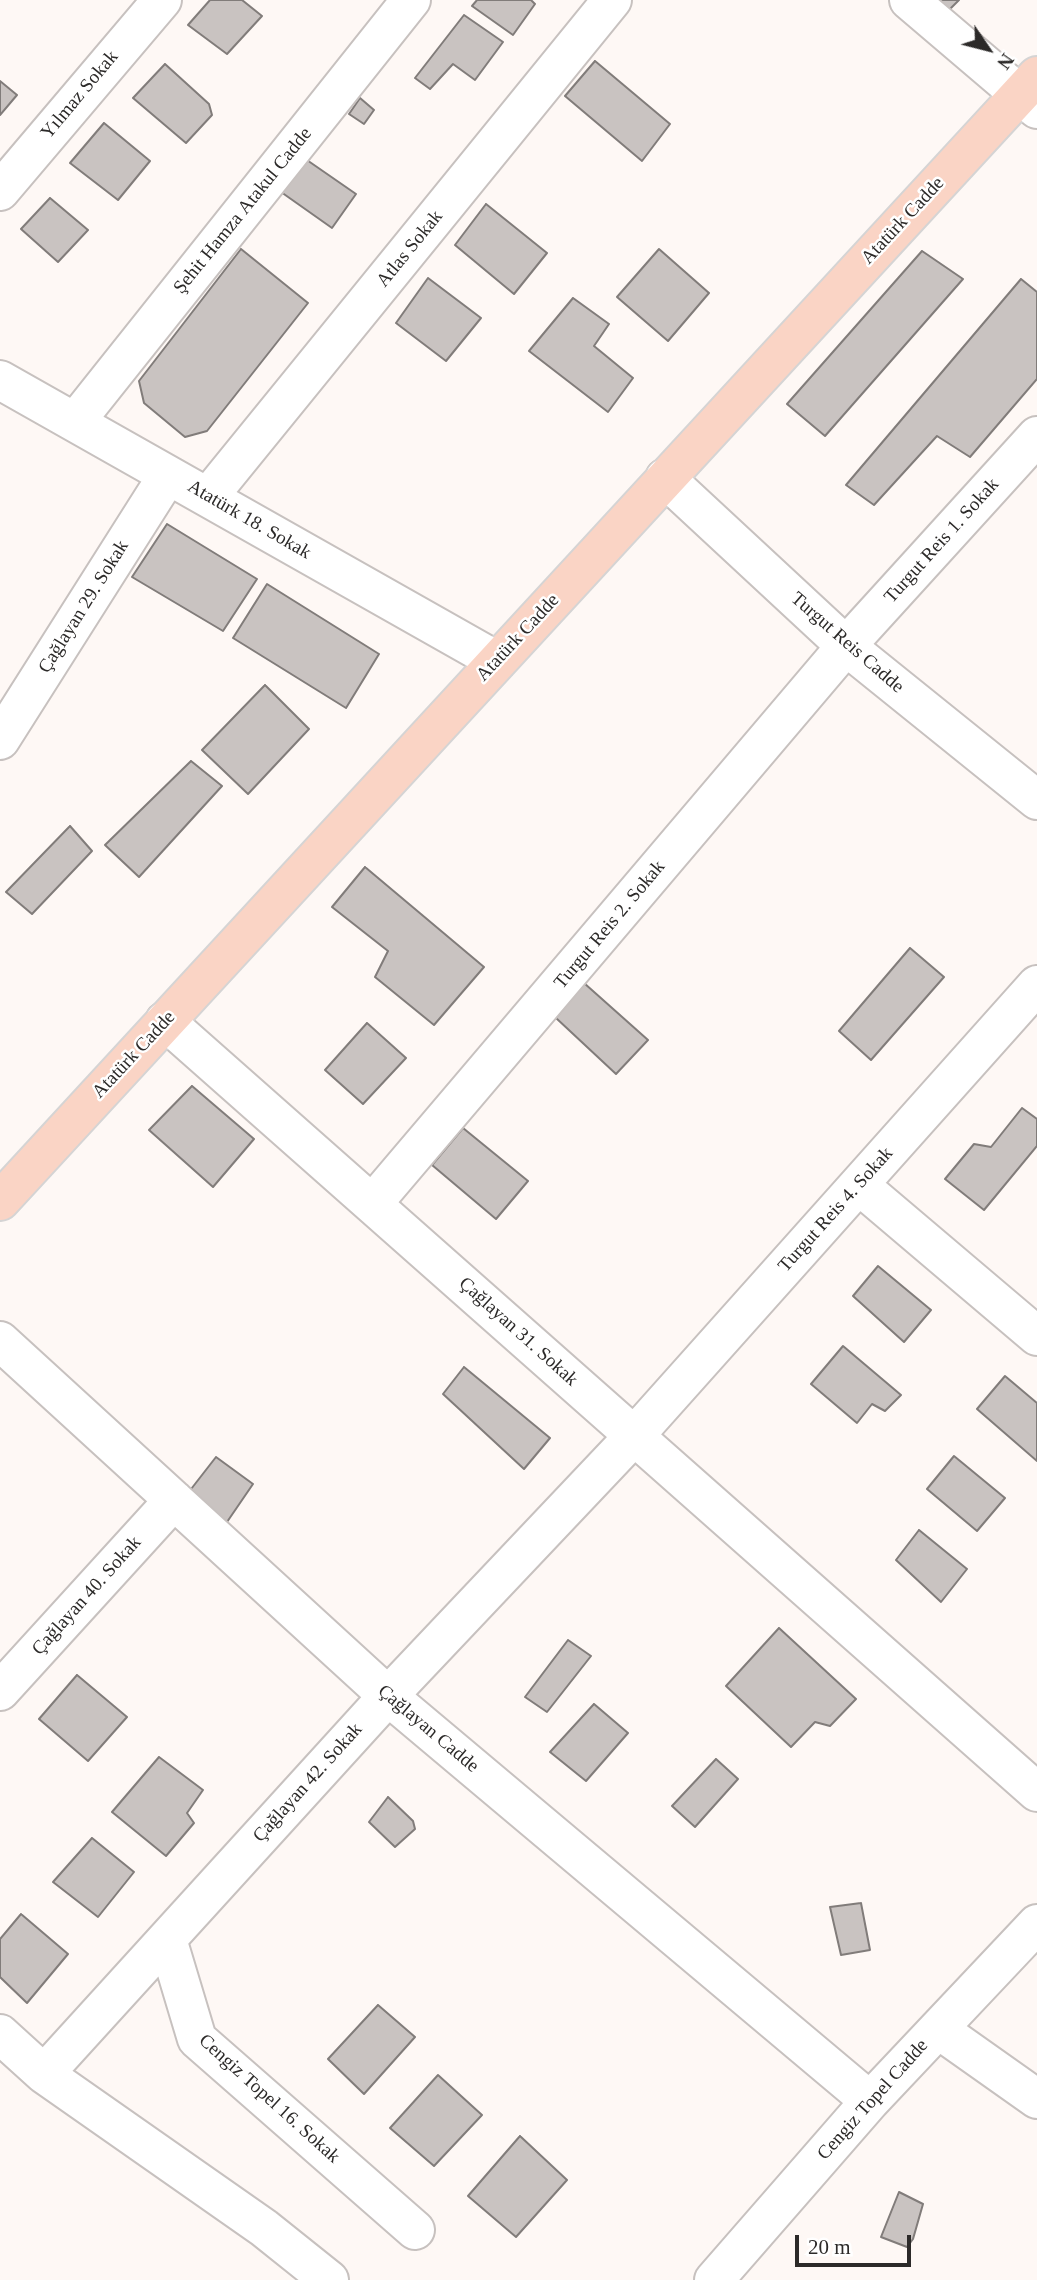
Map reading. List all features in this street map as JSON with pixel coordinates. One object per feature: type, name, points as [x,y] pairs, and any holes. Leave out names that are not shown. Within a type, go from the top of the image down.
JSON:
[{"type":"main road","name":"Atatürk Cadde","points":[[0,1201],[665,478],[1032,93]]},
{"type":"street","name":"Yılmaz Sokak","points":[[0,191],[162,0]]},
{"type":"street","name":"Şehit Hamza Atakul Cadde","points":[[75,422],[411,0]]},
{"type":"street","name":"Atlas Sokak","points":[[208,497],[612,0]]},
{"type":"street","points":[[909,0],[1032,93]]},
{"type":"street","name":"Atatürk 18. Sokak","points":[[0,380],[497,661]]},
{"type":"street","name":"Turgut Reis 1. Sokak","points":[[846,646],[1037,436]]},
{"type":"street","name":"Çağlayan 29. Sokak","points":[[0,740],[168,475]]},
{"type":"street","name":"Turgut Reis Cadde","points":[[665,478],[846,646],[1037,800]]},
{"type":"street","name":"Turgut Reis 2. Sokak","points":[[373,1203],[846,646]]},
{"type":"street","name":"Turgut Reis 4. Sokak","points":[[635,1435],[1037,985]]},
{"type":"street","name":"Çağlayan 31. Sokak","points":[[165,1021],[1037,1792]]},
{"type":"street","points":[[859,1185],[1037,1336]]},
{"type":"street","name":"Çağlayan Cadde","points":[[0,1340],[388,1696],[870,2101]]},
{"type":"street","name":"Çağlayan 42. Sokak","points":[[44,2074],[388,1696],[635,1435]]},
{"type":"street","name":"Çağlayan 40. Sokak","points":[[0,1691],[174,1500]]},
{"type":"street","name":"Cengiz Topel Cadde","points":[[714,2280],[870,2101],[1037,1924]]},
{"type":"street","name":"Cengiz Topel 16. Sokak","points":[[167,1939],[197,2039],[415,2230]]},
{"type":"street","points":[[938,2029],[1037,2099]]},
{"type":"street","points":[[0,2034],[44,2074],[264,2228],[330,2280]]},
{"type":"building","points":[[210,0],[242,0],[262,16],[227,54],[188,25]]},
{"type":"building","points":[[477,0],[531,0],[535,4],[513,35],[472,6]]},
{"type":"building","points":[[939,0],[959,0],[949,10]]},
{"type":"building","points":[[464,15],[503,42],[475,80],[453,64],[430,89],[415,78]]},
{"type":"building","points":[[595,61],[670,124],[642,161],[565,96]]},
{"type":"building","points":[[165,64],[209,104],[212,115],[186,143],[133,98]]},
{"type":"building","points":[[0,81],[17,95],[0,115]]},
{"type":"building","points":[[360,98],[374,110],[364,124],[349,114]]},
{"type":"building","points":[[104,123],[150,161],[118,200],[70,163]]},
{"type":"building","points":[[304,158],[356,194],[332,228],[281,192]]},
{"type":"building","points":[[50,198],[88,230],[58,262],[21,229]]},
{"type":"building","points":[[486,204],[547,253],[514,294],[455,245]]},
{"type":"building","points":[[241,249],[308,303],[207,431],[185,437],[144,403],[139,381]]},
{"type":"building","points":[[659,249],[709,293],[668,341],[617,297]]},
{"type":"building","points":[[922,251],[963,279],[825,436],[787,404]]},
{"type":"building","points":[[428,278],[481,318],[446,361],[396,323]]},
{"type":"building","points":[[1021,279],[1037,292],[1037,379],[970,457],[937,436],[874,505],[846,485]]},
{"type":"building","points":[[573,298],[609,324],[594,346],[633,378],[608,412],[529,351]]},
{"type":"building","points":[[167,524],[257,579],[223,631],[132,577]]},
{"type":"building","points":[[267,584],[379,654],[346,708],[233,638]]},
{"type":"building","points":[[265,685],[309,729],[248,794],[202,750]]},
{"type":"building","points":[[191,761],[222,786],[139,877],[105,845]]},
{"type":"building","points":[[70,826],[92,851],[32,914],[6,892]]},
{"type":"building","points":[[365,867],[484,967],[434,1025],[375,977],[388,951],[332,907]]},
{"type":"building","points":[[910,948],[944,977],[871,1060],[839,1031]]},
{"type":"building","points":[[584,983],[648,1040],[616,1074],[556,1018]]},
{"type":"building","points":[[367,1023],[406,1058],[363,1104],[325,1070]]},
{"type":"building","points":[[192,1086],[254,1139],[213,1187],[149,1130]]},
{"type":"building","points":[[1022,1108],[1037,1119],[1037,1146],[984,1210],[945,1179],[974,1144],[991,1147]]},
{"type":"building","points":[[463,1128],[528,1181],[496,1219],[432,1165]]},
{"type":"building","points":[[878,1266],[931,1310],[904,1342],[853,1296]]},
{"type":"building","points":[[843,1346],[901,1395],[885,1411],[872,1404],[857,1423],[811,1384]]},
{"type":"building","points":[[464,1367],[550,1438],[524,1469],[443,1394]]},
{"type":"building","points":[[1005,1376],[1037,1403],[1037,1461],[977,1409]]},
{"type":"building","points":[[954,1456],[1005,1498],[977,1531],[927,1489]]},
{"type":"building","points":[[216,1457],[253,1484],[227,1522],[188,1493]]},
{"type":"building","points":[[919,1530],[967,1569],[941,1602],[896,1560]]},
{"type":"building","points":[[779,1628],[856,1699],[830,1726],[815,1722],[791,1747],[726,1686]]},
{"type":"building","points":[[568,1640],[591,1656],[547,1712],[525,1697]]},
{"type":"building","points":[[77,1675],[127,1717],[88,1761],[39,1719]]},
{"type":"building","points":[[594,1704],[628,1733],[586,1781],[550,1752]]},
{"type":"building","points":[[159,1757],[203,1790],[187,1813],[194,1823],[166,1856],[112,1812]]},
{"type":"building","points":[[716,1759],[738,1779],[695,1827],[672,1806]]},
{"type":"building","points":[[388,1797],[413,1821],[415,1829],[395,1847],[369,1822]]},
{"type":"building","points":[[92,1838],[134,1872],[98,1917],[53,1882]]},
{"type":"building","points":[[861,1903],[870,1950],[841,1955],[830,1907]]},
{"type":"building","points":[[21,1914],[68,1954],[27,2003],[0,1977],[0,1939]]},
{"type":"building","points":[[378,2005],[415,2037],[364,2094],[328,2059]]},
{"type":"building","points":[[438,2075],[482,2115],[434,2166],[390,2128]]},
{"type":"building","points":[[520,2136],[567,2180],[516,2237],[468,2196]]},
{"type":"building","points":[[899,2192],[923,2204],[913,2239],[907,2247],[881,2237]]}]
